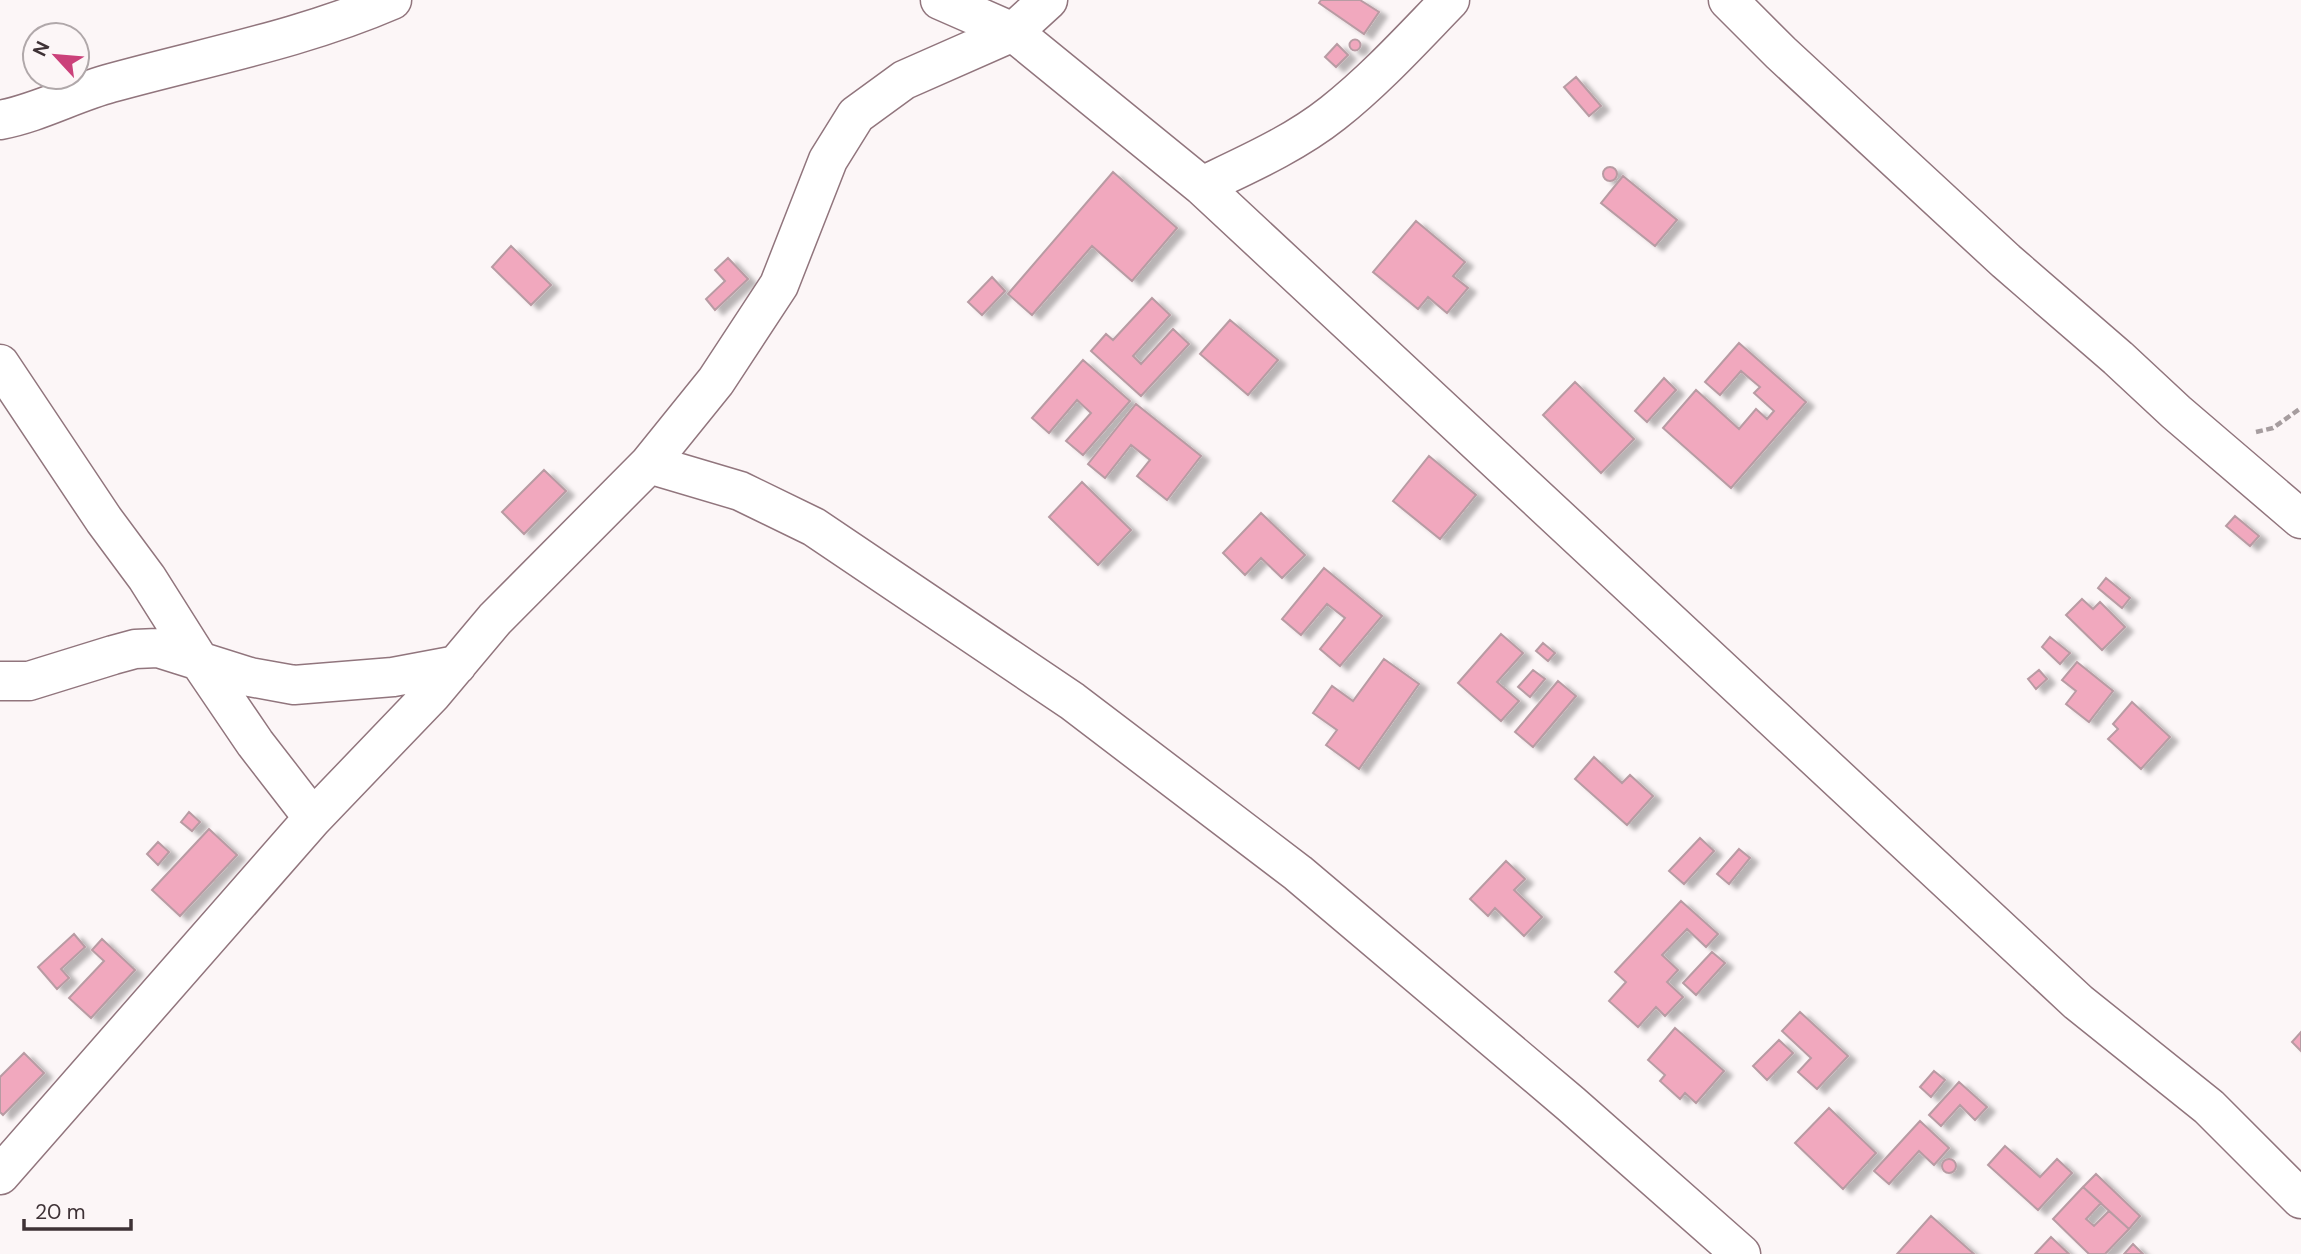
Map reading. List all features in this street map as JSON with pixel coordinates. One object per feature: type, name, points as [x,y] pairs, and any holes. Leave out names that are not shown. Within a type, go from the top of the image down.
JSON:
[{"type":"street","points":[[2,122],[109,83],[211,58],[363,13],[392,0]]},
{"type":"street","points":[[940,0],[1013,32],[1202,187],[2078,1002],[2209,1107],[2301,1199]]},
{"type":"street","points":[[0,1175],[313,818],[432,694],[495,619],[649,464],[716,381],[779,285],[828,160],[856,115],[904,80],[1013,32],[1048,0]]},
{"type":"street","points":[[1202,187],[1272,152],[1333,113],[1389,63],[1450,0]]},
{"type":"street","points":[[1728,0],[1781,53],[2006,261],[2301,519]]},
{"type":"street","points":[[0,364],[104,520],[147,578],[255,743],[313,818]]},
{"type":"street","points":[[649,464],[740,491],[814,527],[1072,701],[1298,873],[1571,1104],[1741,1254]]},
{"type":"street","points":[[0,681],[29,681],[135,649],[158,648],[250,677],[294,685],[393,677],[457,665]]},
{"type":"building","points":[[1321,0],[1360,0],[1379,12],[1364,34],[1319,3]]},
{"type":"building","points":[[1355,39],[1361,45],[1355,51],[1349,45]]},
{"type":"building","points":[[1337,44],[1348,55],[1336,67],[1325,57]]},
{"type":"building","points":[[1576,77],[1601,106],[1589,116],[1564,87]]},
{"type":"building","points":[[1607,167],[1613,167],[1617,174],[1613,181],[1607,181],[1603,177],[1603,171]]},
{"type":"building","points":[[1113,172],[1177,228],[1132,281],[1092,246],[1032,315],[1008,294]]},
{"type":"building","points":[[1623,176],[1677,220],[1655,246],[1601,203]]},
{"type":"building","points":[[1416,221],[1465,262],[1453,276],[1468,288],[1447,313],[1428,297],[1418,309],[1373,272]]},
{"type":"building","points":[[511,246],[551,285],[531,305],[492,267]]},
{"type":"building","points":[[728,258],[748,279],[715,310],[706,299],[725,281],[715,270]]},
{"type":"building","points":[[992,277],[1005,291],[982,315],[968,302]]},
{"type":"building","points":[[1152,298],[1170,315],[1133,356],[1141,364],[1173,329],[1189,344],[1141,396],[1091,351],[1106,334],[1113,340]]},
{"type":"building","points":[[1230,320],[1278,360],[1248,395],[1200,354]]},
{"type":"building","points":[[1739,343],[1806,402],[1731,488],[1663,428],[1696,390],[1739,429],[1756,409],[1767,419],[1774,411],[1754,393],[1760,387],[1741,371],[1720,395],[1705,382]]},
{"type":"building","points":[[1083,360],[1130,401],[1083,455],[1066,441],[1091,413],[1077,400],[1049,433],[1032,418]]},
{"type":"building","points":[[1664,378],[1676,390],[1647,422],[1635,411]]},
{"type":"building","points":[[1575,382],[1634,439],[1601,473],[1543,415]]},
{"type":"building","points":[[1136,404],[1201,456],[1167,500],[1137,476],[1150,460],[1131,445],[1105,478],[1088,464]]},
{"type":"building","points":[[1429,456],[1476,495],[1440,539],[1393,501]]},
{"type":"building","points":[[544,470],[566,491],[524,534],[502,512]]},
{"type":"building","points":[[1082,482],[1131,530],[1098,565],[1049,517]]},
{"type":"building","points":[[1261,513],[1305,555],[1282,578],[1261,558],[1245,575],[1223,553]]},
{"type":"building","points":[[2235,516],[2259,536],[2250,546],[2226,526]]},
{"type":"building","points":[[1324,568],[1382,616],[1340,666],[1320,649],[1345,618],[1327,604],[1301,635],[1282,619]]},
{"type":"building","points":[[2106,578],[2130,598],[2122,608],[2098,588]]},
{"type":"building","points":[[2082,599],[2093,609],[2100,602],[2125,627],[2102,650],[2066,615]]},
{"type":"building","points":[[1501,634],[1523,653],[1497,682],[1519,701],[1501,721],[1458,683]]},
{"type":"building","points":[[2050,637],[2070,653],[2060,664],[2042,647]]},
{"type":"building","points":[[1543,643],[1555,653],[1548,661],[1536,651]]},
{"type":"building","points":[[1384,659],[1419,684],[1359,769],[1326,745],[1337,730],[1313,713],[1332,686],[1353,701]]},
{"type":"building","points":[[2077,662],[2113,691],[2089,722],[2066,704],[2076,691],[2062,680]]},
{"type":"building","points":[[1533,670],[1545,679],[1530,697],[1518,687]]},
{"type":"building","points":[[2039,670],[2047,679],[2036,689],[2028,679]]},
{"type":"building","points":[[1558,681],[1576,696],[1533,747],[1515,732]]},
{"type":"building","points":[[2132,702],[2170,737],[2141,769],[2108,739],[2118,729],[2113,724]]},
{"type":"building","points":[[1594,757],[1622,783],[1630,775],[1653,796],[1627,825],[1575,779]]},
{"type":"building","points":[[189,812],[200,822],[192,831],[181,822]]},
{"type":"building","points":[[209,829],[237,855],[180,916],[152,890]]},
{"type":"building","points":[[1700,838],[1714,851],[1684,884],[1669,871]]},
{"type":"building","points":[[158,842],[169,852],[158,865],[147,854]]},
{"type":"building","points":[[1739,849],[1750,858],[1729,884],[1717,874]]},
{"type":"building","points":[[1506,861],[1525,879],[1514,890],[1542,917],[1524,936],[1495,908],[1488,916],[1470,899]]},
{"type":"building","points":[[1681,901],[1718,934],[1706,947],[1687,929],[1662,955],[1678,970],[1667,982],[1683,997],[1665,1016],[1656,1007],[1638,1027],[1609,1001],[1626,982],[1615,972]]},
{"type":"building","points":[[74,934],[85,947],[61,969],[69,978],[57,989],[38,967]]},
{"type":"building","points":[[102,939],[135,970],[91,1018],[69,998],[104,961],[92,950]]},
{"type":"building","points":[[1712,952],[1725,963],[1696,995],[1683,983]]},
{"type":"building","points":[[1800,1012],[1848,1056],[1817,1089],[1798,1072],[1811,1058],[1782,1031]]},
{"type":"building","points":[[1675,1028],[1724,1071],[1696,1103],[1685,1093],[1680,1099],[1660,1081],[1665,1075],[1648,1060]]},
{"type":"building","points":[[2301,1032],[2301,1051],[2292,1042]]},
{"type":"building","points":[[1779,1040],[1793,1053],[1767,1080],[1753,1066]]},
{"type":"building","points":[[24,1053],[44,1073],[3,1115],[0,1112],[0,1077]]},
{"type":"building","points":[[1934,1071],[1945,1080],[1931,1097],[1920,1087]]},
{"type":"building","points":[[1959,1082],[1987,1107],[1975,1120],[1960,1105],[1941,1126],[1929,1115]]},
{"type":"building","points":[[1829,1108],[1876,1153],[1843,1189],[1795,1143]]},
{"type":"building","points":[[1920,1121],[1949,1148],[1934,1165],[1919,1151],[1889,1184],[1874,1171]]},
{"type":"building","points":[[2005,1146],[2040,1177],[2057,1159],[2072,1173],[2038,1210],[1988,1165]]},
{"type":"building","points":[[1949,1159],[1954,1161],[1954,1171],[1949,1173],[1944,1171],[1942,1166],[1944,1161]]},
{"type":"building","points":[[2096,1174],[2140,1216],[2129,1229],[2083,1187]]},
{"type":"building","points":[[2083,1187],[2101,1203],[2086,1219],[2094,1226],[2109,1211],[2129,1229],[2105,1254],[2089,1254],[2053,1219]]},
{"type":"building","points":[[1931,1216],[1974,1254],[1897,1254]]},
{"type":"building","points":[[2051,1237],[2069,1254],[2035,1254]]},
{"type":"building","points":[[2133,1244],[2143,1254],[2124,1254]]}]
